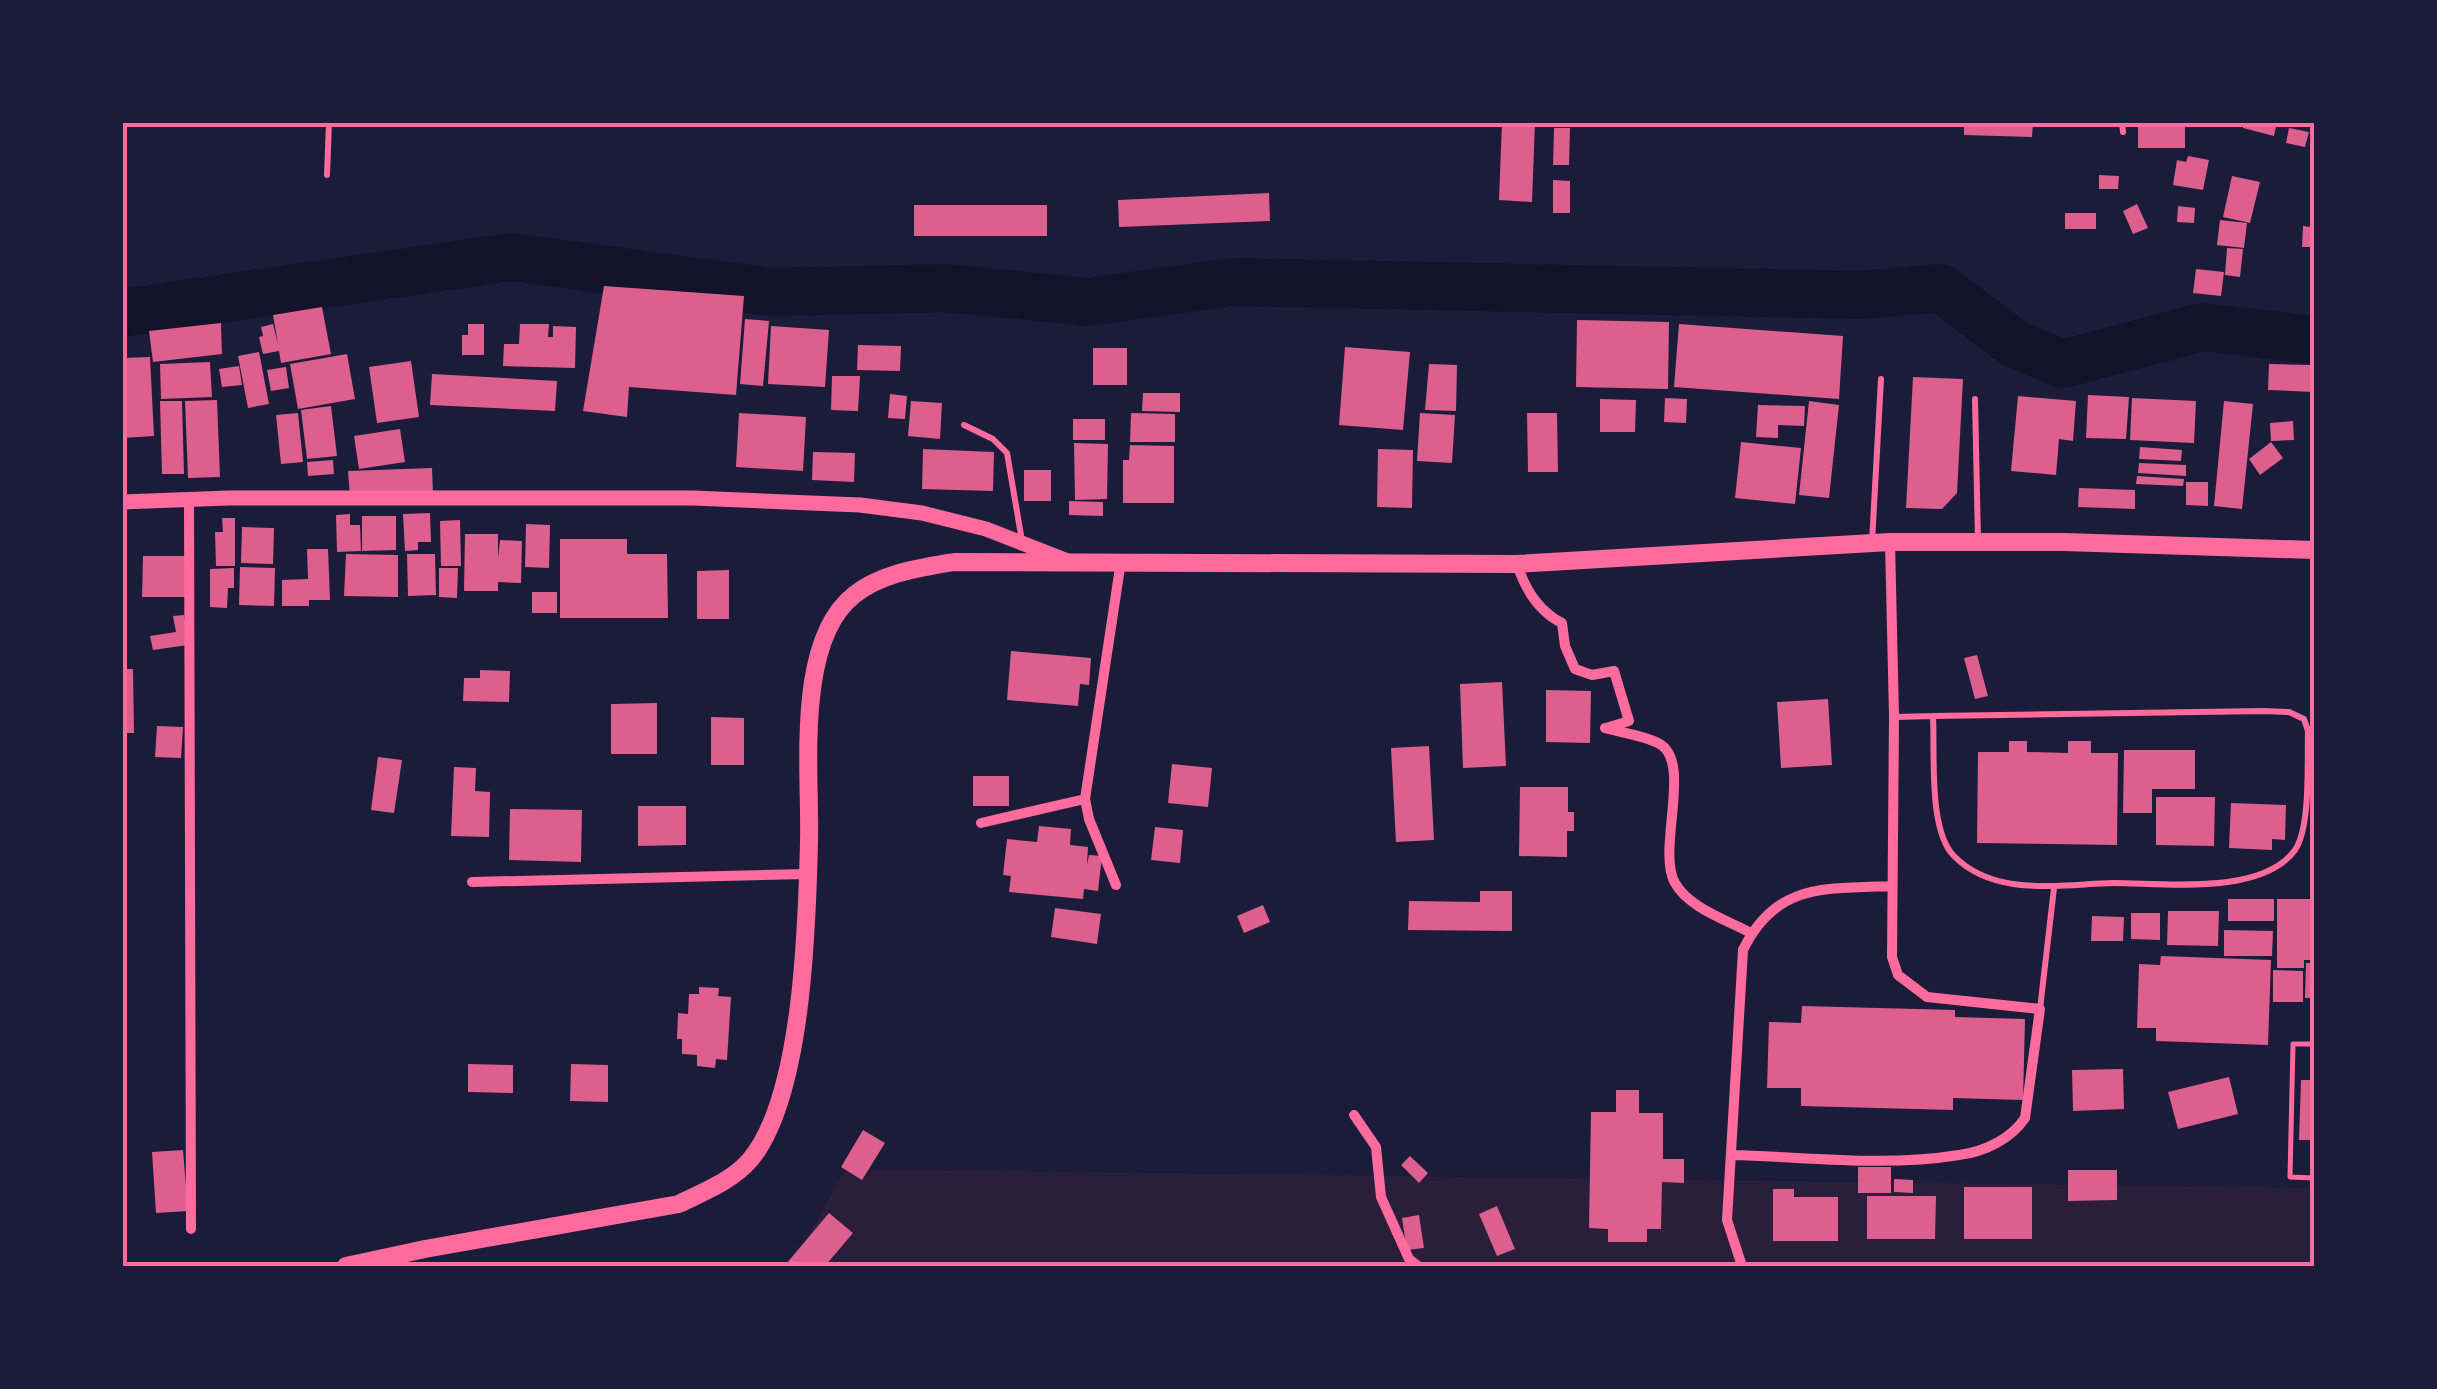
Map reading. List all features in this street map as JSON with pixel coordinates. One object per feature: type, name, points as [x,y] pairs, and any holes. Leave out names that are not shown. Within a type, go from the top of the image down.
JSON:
[{"type":"main road","points":[[346,1266],[679,1204],[717,1186],[748,1162],[769,1132],[798,1024],[808,874],[810,689],[816,661],[830,628],[850,597],[876,581],[954,562],[1516,564],[1881,542],[2218,545],[2314,550]]},
{"type":"street","points":[[122,502],[694,498],[842,504],[922,513],[986,529],[1066,560]]},
{"type":"street","points":[[190,500],[190,1228]]},
{"type":"street","points":[[1732,1155],[1870,1160],[1960,1155],[1989,1146],[2020,1126],[2025,1118],[2040,1009],[1927,997],[1898,975],[1892,957],[1894,717],[1881,542]]},
{"type":"street","points":[[1116,885],[1089,818],[1086,799],[1121,560]]},
{"type":"street","points":[[1516,564],[1522,581],[1544,614],[1562,622],[1565,646],[1575,668],[1592,674],[1614,671],[1629,721],[1605,728],[1660,743],[1669,752],[1673,766],[1668,856],[1673,881],[1687,899],[1751,933]]},
{"type":"street","points":[[981,822],[1086,799]]},
{"type":"street","points":[[472,882],[808,874]]},
{"type":"street","points":[[1742,1266],[1727,1220],[1743,950],[1751,933],[1789,898],[1813,890],[1892,886]]},
{"type":"street","points":[[1354,1115],[1376,1148],[1381,1197],[1408,1259],[1418,1266]]},
{"type":"lane","points":[[327,175],[328,122]]},
{"type":"lane","points":[[1881,542],[1882,379]]},
{"type":"lane","points":[[1975,399],[1978,542]]},
{"type":"lane","points":[[964,425],[993,440],[1007,453],[1022,543]]},
{"type":"lane","points":[[1894,717],[1933,716],[2264,710],[2289,712],[2304,719],[2308,730],[2302,836],[2293,853],[2276,866],[2258,876],[2226,883],[2108,883],[2054,888],[1977,874],[1951,854],[1937,820],[1933,716]]},
{"type":"lane","points":[[2040,1009],[2054,888]]},
{"type":"path","points":[[2314,1044],[2293,1044],[2290,1177],[2314,1178]]},
{"type":"shaded area","points":[[846,1169],[2314,1188],[2314,1266],[791,1266]]},
{"type":"building","points":[[1502,122],[1535,122],[1532,202],[1499,200]]},
{"type":"building","points":[[1964,122],[2033,122],[2032,137],[1964,135]]},
{"type":"building","points":[[2138,122],[2185,122],[2185,148],[2138,148]]},
{"type":"building","points":[[2244,122],[2277,122],[2274,136],[2243,128]]},
{"type":"building","points":[[1554,128],[1570,128],[1569,165],[1553,165]]},
{"type":"building","points":[[2289,128],[2309,132],[2305,147],[2286,143]]},
{"type":"building","points":[[2188,156],[2209,160],[2203,190],[2173,185],[2177,160],[2186,162]]},
{"type":"building","points":[[2099,175],[2119,176],[2118,189],[2099,189]]},
{"type":"building","points":[[2232,176],[2260,182],[2250,223],[2223,217]]},
{"type":"building","points":[[1553,180],[1570,181],[1570,213],[1553,213]]},
{"type":"building","points":[[1269,193],[1270,221],[1119,227],[1118,200]]},
{"type":"building","points":[[2137,204],[2148,228],[2133,234],[2123,211]]},
{"type":"building","points":[[914,205],[1047,205],[1047,236],[914,236]]},
{"type":"building","points":[[2178,206],[2195,208],[2194,223],[2177,222]]},
{"type":"building","points":[[2065,213],[2096,213],[2096,229],[2065,229]]},
{"type":"building","points":[[2220,220],[2247,223],[2244,248],[2217,245]]},
{"type":"building","points":[[2311,220],[2314,247],[2302,247],[2303,226],[2311,227]]},
{"type":"building","points":[[2227,248],[2243,249],[2240,277],[2225,275]]},
{"type":"building","points":[[2196,269],[2224,272],[2221,296],[2193,293]]},
{"type":"building","points":[[604,286],[744,296],[736,395],[629,387],[627,417],[583,411]]},
{"type":"building","points":[[322,307],[331,354],[281,363],[279,351],[263,354],[261,327],[273,324],[278,344],[273,315]]},
{"type":"building","points":[[745,319],[769,321],[763,386],[740,384]]},
{"type":"building","points":[[1577,320],[1669,322],[1668,389],[1576,387]]},
{"type":"building","points":[[221,323],[222,354],[153,362],[149,331]]},
{"type":"building","points":[[468,324],[484,324],[484,355],[462,355],[462,335],[468,335]]},
{"type":"building","points":[[520,324],[549,324],[548,337],[553,337],[553,326],[576,327],[575,368],[503,366],[504,344],[519,344]]},
{"type":"building","points":[[1679,324],[1843,336],[1839,399],[1674,387]]},
{"type":"building","points":[[771,326],[829,330],[825,387],[768,384]]},
{"type":"building","points":[[858,345],[901,346],[900,371],[857,370]]},
{"type":"building","points":[[1345,347],[1410,352],[1403,430],[1339,425]]},
{"type":"building","points":[[1093,348],[1127,348],[1127,385],[1093,385]]},
{"type":"building","points":[[259,352],[269,404],[248,408],[238,356]]},
{"type":"building","points":[[347,354],[355,399],[298,409],[290,364]]},
{"type":"building","points":[[150,357],[154,436],[122,438],[122,358]]},
{"type":"building","points":[[411,361],[419,417],[377,423],[369,367]]},
{"type":"building","points":[[210,362],[212,397],[161,399],[160,364]]},
{"type":"building","points":[[1429,364],[1457,365],[1456,411],[1425,410]]},
{"type":"building","points":[[2269,364],[2314,365],[2314,392],[2268,390]]},
{"type":"building","points":[[239,366],[242,385],[222,387],[219,369]]},
{"type":"building","points":[[286,367],[289,388],[271,391],[267,370]]},
{"type":"building","points":[[432,374],[557,381],[555,411],[430,405]]},
{"type":"building","points":[[832,376],[860,376],[858,411],[831,410]]},
{"type":"building","points":[[1913,377],[1963,379],[1957,493],[1942,509],[1906,508]]},
{"type":"building","points":[[1143,393],[1180,393],[1180,412],[1142,411]]},
{"type":"building","points":[[890,394],[907,396],[905,419],[888,418]]},
{"type":"building","points":[[2088,395],[2129,397],[2126,439],[2086,438]]},
{"type":"building","points":[[2018,396],[2076,401],[2073,441],[2059,439],[2056,475],[2011,471]]},
{"type":"building","points":[[1665,398],[1687,399],[1686,423],[1664,422]]},
{"type":"building","points":[[2132,398],[2196,401],[2194,443],[2130,440]]},
{"type":"building","points":[[1600,399],[1636,400],[1635,432],[1600,432]]},
{"type":"building","points":[[217,400],[220,477],[188,478],[185,401]]},
{"type":"building","points":[[160,401],[182,401],[184,474],[162,474]]},
{"type":"building","points":[[911,401],[942,403],[940,439],[908,436]]},
{"type":"building","points":[[1809,401],[1839,405],[1829,498],[1799,495]]},
{"type":"building","points":[[2224,401],[2253,404],[2242,509],[2214,506]]},
{"type":"building","points":[[1758,405],[1805,406],[1804,426],[1778,425],[1778,438],[1756,437]]},
{"type":"building","points":[[331,406],[337,456],[307,459],[301,410]]},
{"type":"building","points":[[298,413],[303,462],[281,464],[276,415]]},
{"type":"building","points":[[739,413],[806,417],[803,471],[736,467]]},
{"type":"building","points":[[1131,413],[1175,414],[1175,442],[1130,442]]},
{"type":"building","points":[[1420,413],[1455,415],[1452,463],[1417,461]]},
{"type":"building","points":[[1527,413],[1557,413],[1558,472],[1528,472]]},
{"type":"building","points":[[1073,419],[1105,419],[1105,440],[1073,440]]},
{"type":"building","points":[[2293,421],[2294,440],[2271,441],[2270,423]]},
{"type":"building","points":[[400,429],[405,462],[359,469],[354,436]]},
{"type":"building","points":[[1741,442],[1801,448],[1795,504],[1735,498]]},
{"type":"building","points":[[2271,442],[2283,458],[2260,475],[2249,459]]},
{"type":"building","points":[[1074,443],[1108,444],[1107,499],[1075,500]]},
{"type":"building","points":[[1130,445],[1174,446],[1174,503],[1123,503],[1123,460],[1129,460]]},
{"type":"building","points":[[2140,447],[2182,450],[2181,461],[2139,459]]},
{"type":"building","points":[[923,449],[994,452],[993,491],[922,489]]},
{"type":"building","points":[[1378,449],[1413,450],[1412,508],[1377,507]]},
{"type":"building","points":[[813,452],[855,453],[854,482],[812,480]]},
{"type":"building","points":[[333,460],[334,474],[308,476],[307,462]]},
{"type":"building","points":[[2139,463],[2186,465],[2186,476],[2138,473]]},
{"type":"building","points":[[432,468],[433,493],[350,496],[348,471]]},
{"type":"building","points":[[1024,470],[1051,470],[1051,501],[1024,501]]},
{"type":"building","points":[[2137,476],[2184,479],[2183,486],[2136,484]]},
{"type":"building","points":[[2186,482],[2208,482],[2208,506],[2186,505]]},
{"type":"building","points":[[2079,488],[2135,490],[2135,509],[2078,507]]},
{"type":"building","points":[[1069,501],[1103,502],[1103,516],[1069,515]]},
{"type":"building","points":[[430,513],[431,542],[418,542],[418,550],[405,551],[403,514]]},
{"type":"building","points":[[350,514],[350,525],[360,525],[361,551],[337,552],[336,515]]},
{"type":"building","points":[[362,516],[396,516],[396,550],[362,551]]},
{"type":"building","points":[[222,518],[235,518],[235,566],[216,566],[215,532],[223,532]]},
{"type":"building","points":[[460,520],[461,566],[441,566],[440,521]]},
{"type":"building","points":[[526,524],[550,525],[549,568],[525,567]]},
{"type":"building","points":[[242,527],[274,528],[273,564],[241,563]]},
{"type":"building","points":[[465,534],[498,534],[498,558],[500,540],[522,541],[521,583],[498,582],[498,591],[464,591]]},
{"type":"building","points":[[560,539],[627,539],[627,554],[667,554],[668,618],[560,618]]},
{"type":"building","points":[[307,549],[328,549],[330,600],[309,600],[309,606],[282,606],[282,580],[308,579]]},
{"type":"building","points":[[346,554],[398,555],[398,597],[344,596]]},
{"type":"building","points":[[407,554],[435,554],[436,595],[408,596]]},
{"type":"building","points":[[143,556],[186,556],[186,597],[142,597]]},
{"type":"building","points":[[240,567],[275,568],[274,606],[239,605]]},
{"type":"building","points":[[234,568],[234,588],[228,588],[227,608],[210,607],[210,569]]},
{"type":"building","points":[[439,568],[458,568],[457,598],[439,597]]},
{"type":"building","points":[[729,570],[729,619],[697,619],[697,571]]},
{"type":"building","points":[[532,592],[557,592],[557,613],[532,613]]},
{"type":"building","points":[[184,615],[188,645],[153,650],[150,636],[176,632],[173,616]]},
{"type":"building","points":[[1011,651],[1091,658],[1089,685],[1080,684],[1078,706],[1007,700]]},
{"type":"building","points":[[1977,655],[1988,696],[1975,699],[1964,658]]},
{"type":"building","points":[[122,669],[133,669],[134,733],[122,733]]},
{"type":"building","points":[[480,670],[510,671],[509,702],[463,701],[464,678],[480,678]]},
{"type":"building","points":[[1502,682],[1506,766],[1463,768],[1460,684]]},
{"type":"building","points":[[1546,690],[1591,691],[1590,743],[1546,742]]},
{"type":"building","points":[[1828,699],[1832,765],[1781,768],[1777,702]]},
{"type":"building","points":[[657,703],[657,754],[611,754],[611,704]]},
{"type":"building","points":[[711,717],[744,718],[744,765],[711,765]]},
{"type":"building","points":[[157,726],[183,727],[181,758],[155,757]]},
{"type":"building","points":[[2009,741],[2027,741],[2027,752],[2068,753],[2068,741],[2091,741],[2091,753],[2118,753],[2117,845],[1977,843],[1978,752],[2009,752]]},
{"type":"building","points":[[1429,746],[1434,840],[1396,842],[1391,748]]},
{"type":"building","points":[[2124,750],[2195,750],[2195,789],[2152,789],[2152,813],[2123,813]]},
{"type":"building","points":[[378,757],[402,760],[394,813],[371,810]]},
{"type":"building","points":[[1172,764],[1212,768],[1208,807],[1168,803]]},
{"type":"building","points":[[454,767],[476,768],[475,791],[490,792],[489,837],[451,836]]},
{"type":"building","points":[[973,776],[1009,776],[1009,806],[973,806]]},
{"type":"building","points":[[1520,787],[1568,787],[1568,812],[1574,812],[1574,831],[1567,831],[1567,857],[1519,856]]},
{"type":"building","points":[[2156,797],[2215,797],[2214,846],[2156,845]]},
{"type":"building","points":[[2231,803],[2286,805],[2285,840],[2272,839],[2272,850],[2229,848]]},
{"type":"building","points":[[638,806],[686,806],[686,845],[638,846]]},
{"type":"building","points":[[510,809],[582,810],[581,862],[509,860]]},
{"type":"building","points":[[1039,826],[1071,829],[1070,845],[1088,847],[1087,865],[1089,855],[1102,856],[1098,891],[1084,889],[1083,899],[1009,892],[1011,876],[1003,875],[1007,839],[1037,842]]},
{"type":"building","points":[[1155,827],[1183,830],[1180,863],[1151,860]]},
{"type":"building","points":[[1480,891],[1512,891],[1512,931],[1408,930],[1409,901],[1480,902]]},
{"type":"building","points":[[2228,899],[2274,899],[2274,921],[2228,921]]},
{"type":"building","points":[[2277,899],[2314,899],[2314,960],[2304,960],[2304,968],[2277,968]]},
{"type":"building","points":[[1263,905],[1270,922],[1244,933],[1237,916]]},
{"type":"building","points":[[1055,908],[1101,914],[1097,944],[1051,937]]},
{"type":"building","points":[[2168,911],[2219,911],[2218,946],[2167,945]]},
{"type":"building","points":[[2131,913],[2160,913],[2160,940],[2131,939]]},
{"type":"building","points":[[2092,916],[2124,917],[2123,941],[2091,941]]},
{"type":"building","points":[[2224,930],[2273,931],[2272,956],[2224,956]]},
{"type":"building","points":[[2161,956],[2271,960],[2268,1045],[2156,1041],[2156,1028],[2137,1028],[2139,964],[2160,965]]},
{"type":"building","points":[[2306,963],[2314,963],[2314,998],[2305,998]]},
{"type":"building","points":[[2273,970],[2303,971],[2303,1002],[2273,1002]]},
{"type":"building","points":[[699,987],[719,988],[718,996],[731,997],[727,1060],[716,1059],[715,1068],[697,1066],[697,1055],[682,1054],[682,1039],[677,1039],[678,1013],[688,1014],[689,994],[699,994]]},
{"type":"building","points":[[1802,1006],[1955,1010],[1955,1017],[2025,1019],[2023,1100],[1953,1098],[1953,1110],[1801,1106],[1801,1088],[1767,1088],[1769,1022],[1801,1023]]},
{"type":"building","points":[[468,1064],[513,1065],[513,1093],[468,1092]]},
{"type":"building","points":[[571,1064],[608,1065],[608,1102],[570,1101]]},
{"type":"building","points":[[2123,1069],[2124,1109],[2073,1111],[2072,1070]]},
{"type":"building","points":[[2229,1077],[2238,1114],[2178,1129],[2168,1092]]},
{"type":"building","points":[[2301,1080],[2314,1080],[2314,1140],[2299,1140]]},
{"type":"building","points":[[1616,1090],[1639,1090],[1639,1113],[1663,1113],[1663,1159],[1684,1159],[1684,1183],[1662,1182],[1661,1229],[1647,1229],[1647,1242],[1608,1242],[1608,1229],[1589,1228],[1591,1112],[1616,1112]]},
{"type":"building","points":[[863,1130],[885,1143],[862,1180],[841,1167]]},
{"type":"building","points":[[183,1150],[188,1211],[156,1213],[152,1152]]},
{"type":"building","points":[[1410,1156],[1428,1173],[1419,1183],[1401,1165]]},
{"type":"building","points":[[1858,1167],[1891,1167],[1891,1193],[1858,1193]]},
{"type":"building","points":[[2068,1170],[2117,1170],[2117,1200],[2068,1201]]},
{"type":"building","points":[[1894,1179],[1913,1180],[1913,1193],[1894,1192]]},
{"type":"building","points":[[1964,1187],[2032,1187],[2032,1239],[1964,1239]]},
{"type":"building","points":[[1773,1189],[1794,1189],[1794,1197],[1838,1197],[1838,1241],[1773,1241]]},
{"type":"building","points":[[1867,1196],[1936,1196],[1935,1239],[1867,1239]]},
{"type":"building","points":[[1497,1206],[1515,1249],[1497,1256],[1479,1214]]},
{"type":"building","points":[[829,1213],[853,1233],[825,1266],[786,1264]]},
{"type":"building","points":[[1419,1215],[1424,1248],[1407,1250],[1402,1218]]},
{"type":"waterway","points":[[122,313],[511,257],[771,292],[945,288],[1087,302],[1233,282],[1862,295],[1941,288],[2015,344],[2063,364],[2202,327],[2314,340]]}]
